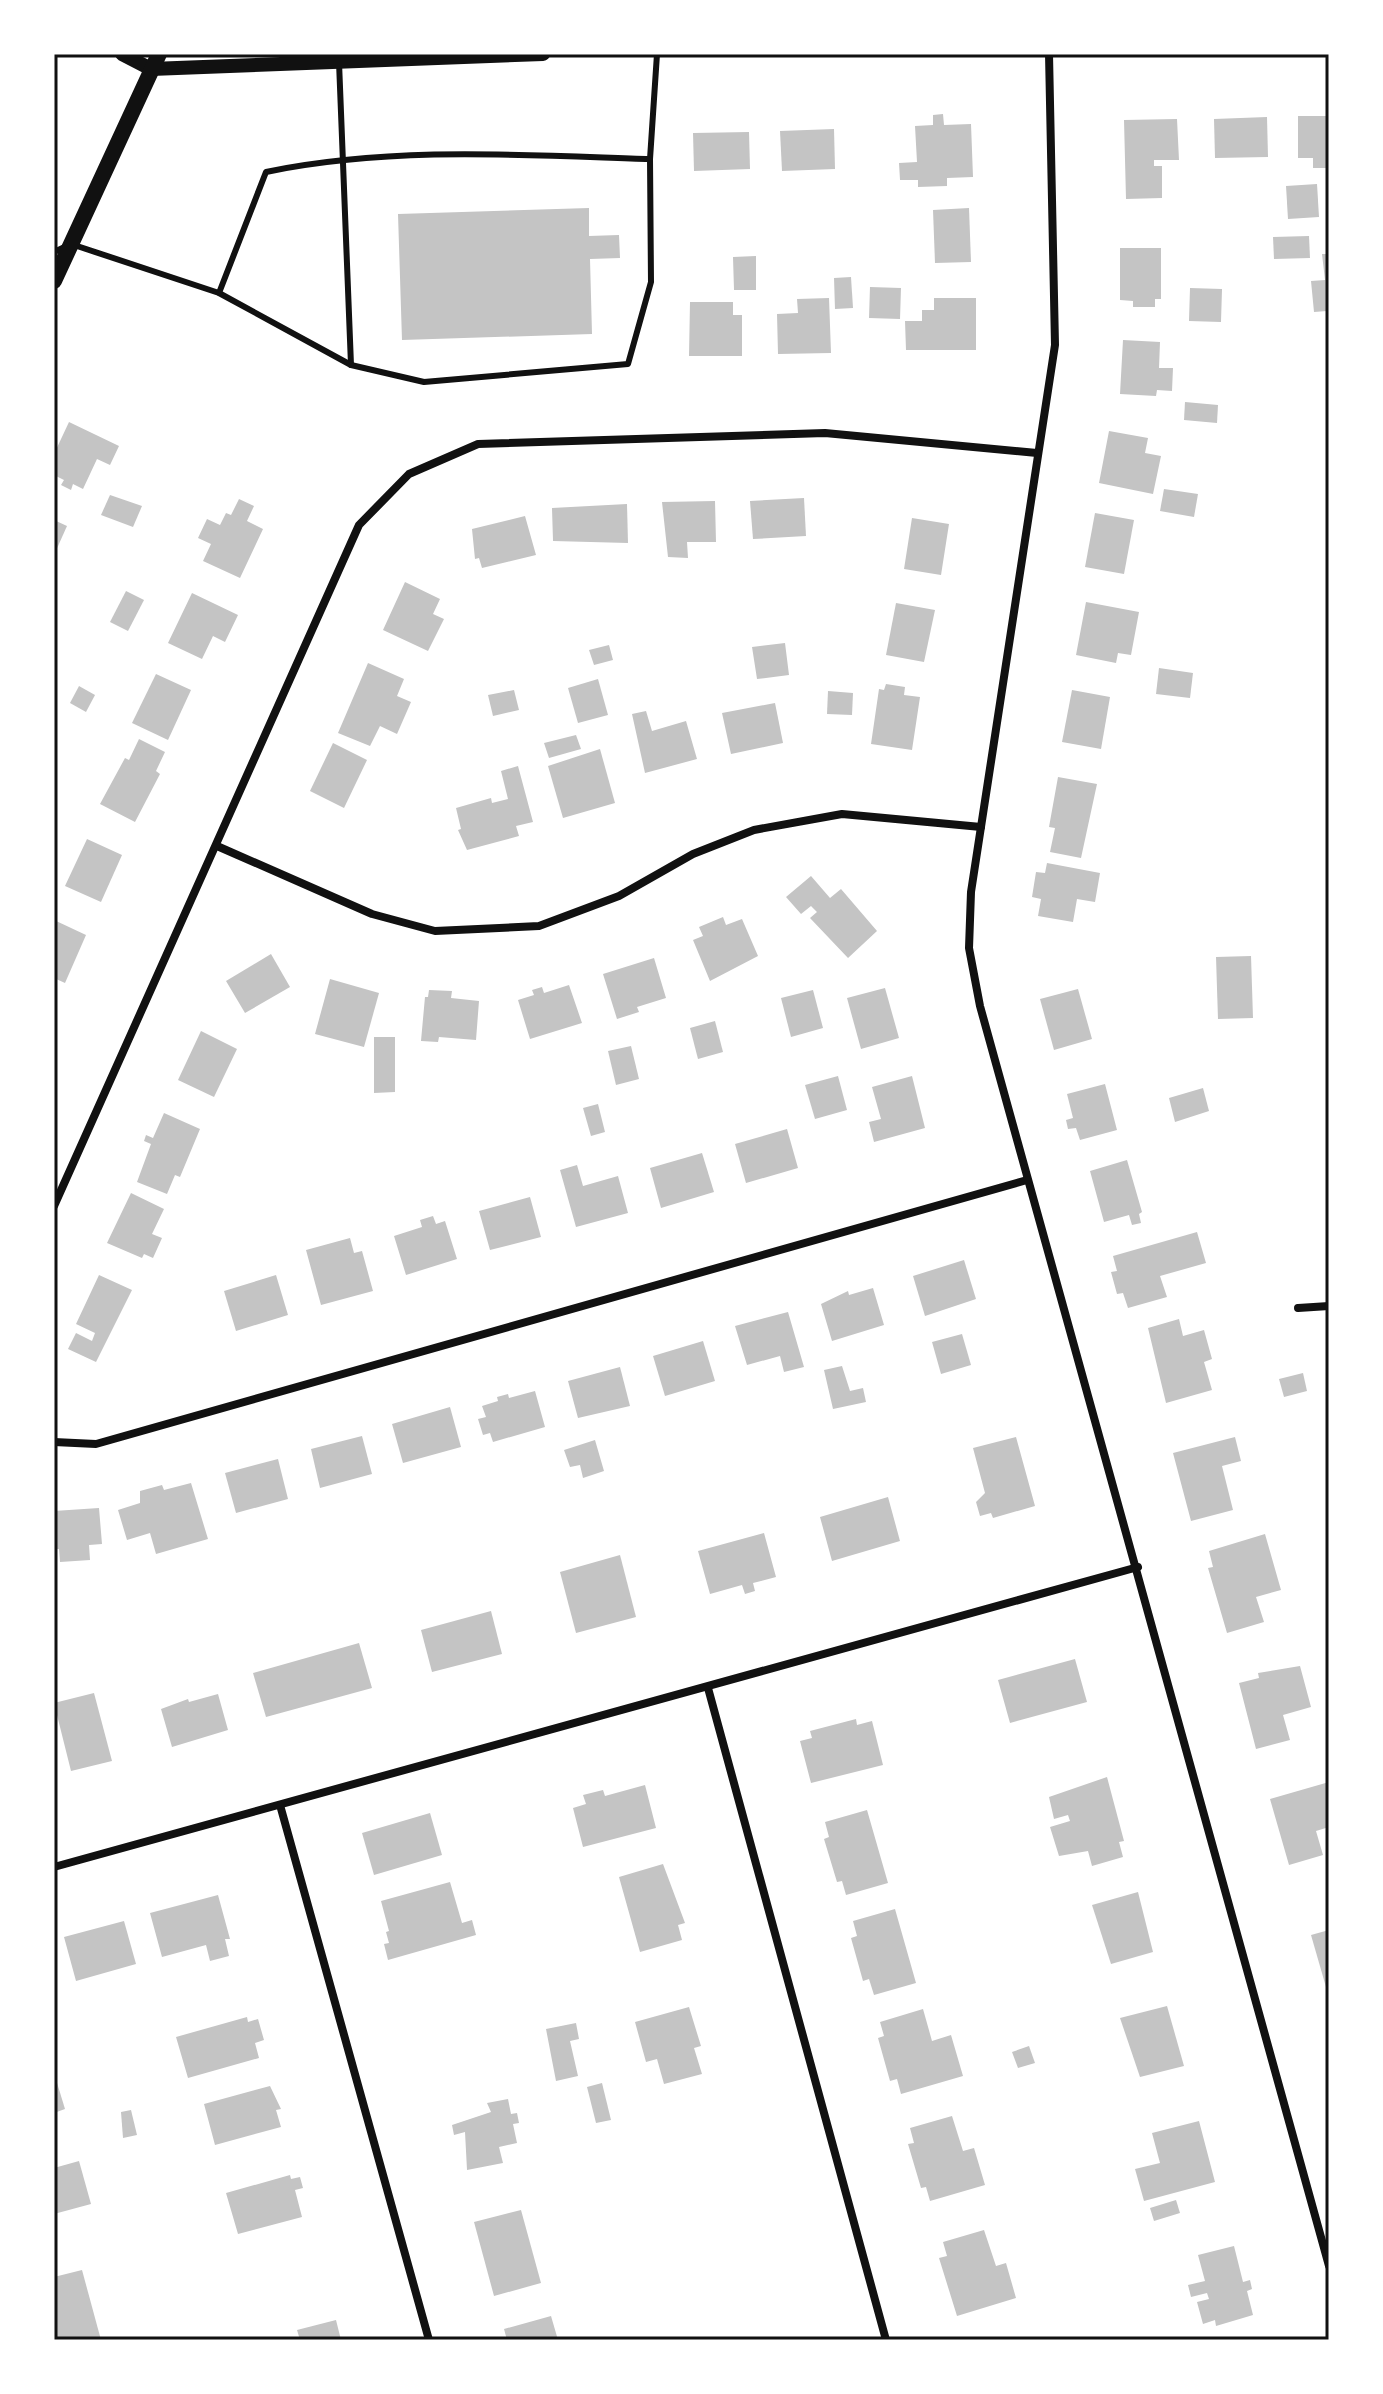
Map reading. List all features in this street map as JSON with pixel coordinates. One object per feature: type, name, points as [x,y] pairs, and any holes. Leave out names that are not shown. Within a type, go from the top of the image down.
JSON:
[{"type":"main road","points":[[54,281],[155,61]]},
{"type":"street","points":[[122,54],[155,61],[339,62],[543,54]]},
{"type":"street","points":[[1049,54],[1055,345],[971,892],[969,948],[980,1006],[1027,1180],[1138,1567],[1329,2266]]},
{"type":"street","points":[[54,1206],[359,525],[409,474],[478,444],[547,441],[825,433],[1037,453]]},
{"type":"street","points":[[217,846],[372,914],[435,931],[539,926],[619,896],[693,854],[754,830],[842,814],[981,827]]},
{"type":"street","points":[[54,1442],[96,1444],[1027,1180]]},
{"type":"street","points":[[1298,1308],[1329,1306]]},
{"type":"street","points":[[54,1867],[1138,1567]]},
{"type":"street","points":[[708,1688],[886,2340]]},
{"type":"street","points":[[280,1805],[429,2340]]},
{"type":"lane","points":[[54,252],[71,244],[219,293],[351,365],[424,382],[628,364],[651,282],[650,159],[657,54]]},
{"type":"lane","points":[[339,62],[351,365]]},
{"type":"lane","points":[[219,293],[266,172],[343,161],[518,155],[650,159]]},
{"type":"building","points":[[943,114],[944,125],[971,124],[973,177],[947,178],[947,186],[918,187],[918,180],[900,180],[899,163],[917,162],[915,126],[933,125],[933,115]]},
{"type":"building","points":[[1298,116],[1329,116],[1329,168],[1313,168],[1313,158],[1298,158]]},
{"type":"building","points":[[1267,117],[1268,157],[1215,158],[1214,119]]},
{"type":"building","points":[[1177,119],[1179,160],[1154,160],[1154,166],[1162,166],[1162,198],[1126,199],[1124,120]]},
{"type":"building","points":[[834,129],[835,169],[782,171],[780,131]]},
{"type":"building","points":[[749,132],[750,169],[694,171],[693,133]]},
{"type":"building","points":[[1317,184],[1319,217],[1288,219],[1286,186]]},
{"type":"building","points":[[589,208],[589,236],[619,235],[620,258],[590,259],[592,334],[402,340],[398,214]]},
{"type":"building","points":[[969,208],[971,262],[935,263],[933,210]]},
{"type":"building","points":[[1309,236],[1310,258],[1274,259],[1273,237]]},
{"type":"building","points":[[1120,248],[1161,248],[1161,299],[1155,299],[1155,307],[1133,307],[1133,301],[1120,300]]},
{"type":"building","points":[[1322,254],[1329,254],[1329,307],[1327,311],[1314,312],[1311,281],[1325,280]]},
{"type":"building","points":[[756,256],[756,290],[734,290],[733,257]]},
{"type":"building","points":[[851,277],[853,308],[835,309],[834,278]]},
{"type":"building","points":[[870,287],[901,288],[900,319],[869,318]]},
{"type":"building","points":[[1190,288],[1222,289],[1221,322],[1189,321]]},
{"type":"building","points":[[829,298],[831,353],[778,354],[777,314],[798,313],[797,299]]},
{"type":"building","points":[[934,298],[976,298],[976,350],[906,350],[905,321],[922,321],[922,310],[934,310]]},
{"type":"building","points":[[690,302],[733,302],[733,315],[742,315],[742,356],[689,356]]},
{"type":"building","points":[[1123,340],[1160,342],[1159,368],[1173,368],[1172,391],[1157,390],[1156,396],[1120,394]]},
{"type":"building","points":[[1185,402],[1218,405],[1217,423],[1184,420]]},
{"type":"building","points":[[69,422],[119,446],[110,465],[97,459],[83,489],[73,484],[71,490],[61,485],[64,480],[54,475],[54,454]]},
{"type":"building","points":[[1109,431],[1148,438],[1145,453],[1161,456],[1153,494],[1099,483]]},
{"type":"building","points":[[1164,489],[1198,494],[1194,517],[1160,511]]},
{"type":"building","points":[[110,495],[142,506],[133,527],[101,515]]},
{"type":"building","points":[[804,498],[806,536],[753,539],[750,501]]},
{"type":"building","points":[[239,499],[254,506],[247,521],[263,529],[240,578],[203,561],[211,544],[198,538],[207,519],[220,525],[226,513],[231,515]]},
{"type":"building","points":[[715,501],[716,542],[687,542],[688,558],[668,557],[662,502]]},
{"type":"building","points":[[627,504],[628,543],[553,541],[552,508]]},
{"type":"building","points":[[1095,513],[1134,520],[1124,574],[1085,567]]},
{"type":"building","points":[[525,516],[536,555],[482,568],[479,558],[475,559],[472,529]]},
{"type":"building","points":[[912,518],[949,524],[941,575],[904,569]]},
{"type":"building","points":[[54,520],[67,526],[54,555]]},
{"type":"building","points":[[405,582],[440,599],[433,614],[444,619],[428,651],[383,630]]},
{"type":"building","points":[[126,591],[144,600],[128,631],[110,622]]},
{"type":"building","points":[[192,593],[238,615],[225,642],[213,636],[202,659],[168,643]]},
{"type":"building","points":[[1086,602],[1139,612],[1131,655],[1118,653],[1116,663],[1076,655]]},
{"type":"building","points":[[896,603],[935,610],[924,662],[886,655]]},
{"type":"building","points":[[785,643],[789,675],[757,679],[752,647]]},
{"type":"building","points":[[609,645],[613,660],[594,665],[589,650]]},
{"type":"building","points":[[368,663],[404,679],[397,696],[411,702],[397,734],[380,726],[370,746],[338,733]]},
{"type":"building","points":[[1159,668],[1193,673],[1190,698],[1156,694]]},
{"type":"building","points":[[156,674],[191,690],[168,740],[132,723]]},
{"type":"building","points":[[598,679],[608,715],[578,723],[568,688]]},
{"type":"building","points":[[886,684],[905,687],[904,695],[920,697],[912,750],[871,744],[879,689],[884,690]]},
{"type":"building","points":[[79,686],[95,695],[86,712],[70,703]]},
{"type":"building","points":[[514,690],[519,710],[493,716],[488,695]]},
{"type":"building","points":[[1072,690],[1110,697],[1101,749],[1062,742]]},
{"type":"building","points":[[828,691],[853,693],[852,715],[827,714]]},
{"type":"building","points":[[775,703],[783,743],[731,754],[722,713]]},
{"type":"building","points":[[646,711],[652,731],[686,721],[697,759],[645,773],[632,714]]},
{"type":"building","points":[[576,735],[581,749],[549,758],[544,743]]},
{"type":"building","points":[[139,739],[165,752],[156,771],[160,774],[135,822],[100,804]]},
{"type":"building","points":[[333,743],[367,760],[344,808],[310,791]]},
{"type":"building","points":[[600,749],[615,803],[563,818],[548,766]]},
{"type":"building","points":[[518,766],[533,822],[516,826],[519,836],[467,850],[458,830],[461,829],[456,808],[491,798],[492,803],[508,799],[501,771]]},
{"type":"building","points":[[1058,777],[1097,784],[1081,858],[1050,852],[1055,828],[1049,827]]},
{"type":"building","points":[[87,839],[122,855],[101,902],[65,886]]},
{"type":"building","points":[[1047,863],[1100,873],[1095,902],[1077,899],[1073,922],[1038,916],[1041,899],[1032,897],[1036,872],[1045,873]]},
{"type":"building","points":[[811,876],[830,898],[841,889],[877,931],[848,958],[810,918],[817,912],[811,906],[801,914],[786,897]]},
{"type":"building","points":[[723,917],[726,925],[742,919],[758,956],[710,981],[693,940],[703,936],[699,927]]},
{"type":"building","points":[[54,920],[86,935],[65,983],[54,978]]},
{"type":"building","points":[[271,954],[290,987],[245,1013],[226,981]]},
{"type":"building","points":[[1251,956],[1253,1018],[1218,1019],[1216,957]]},
{"type":"building","points":[[654,958],[666,998],[637,1007],[639,1012],[617,1019],[603,974]]},
{"type":"building","points":[[330,979],[379,993],[364,1047],[315,1034]]},
{"type":"building","points":[[569,985],[582,1023],[530,1039],[518,1000],[534,995],[532,990],[542,987],[544,993]]},
{"type":"building","points":[[885,988],[899,1038],[861,1049],[847,998]]},
{"type":"building","points":[[1078,989],[1092,1039],[1054,1050],[1040,999]]},
{"type":"building","points":[[429,990],[452,991],[451,998],[479,1001],[476,1040],[439,1037],[438,1042],[421,1041],[425,997],[428,997]]},
{"type":"building","points":[[813,990],[823,1028],[791,1037],[781,998]]},
{"type":"building","points":[[715,1021],[723,1052],[698,1059],[690,1028]]},
{"type":"building","points":[[201,1031],[237,1049],[214,1097],[178,1080]]},
{"type":"building","points":[[374,1037],[395,1037],[395,1092],[374,1093]]},
{"type":"building","points":[[631,1046],[639,1079],[616,1085],[608,1051]]},
{"type":"building","points":[[838,1076],[847,1110],[815,1119],[805,1085]]},
{"type":"building","points":[[912,1076],[925,1128],[874,1142],[869,1122],[881,1119],[872,1087]]},
{"type":"building","points":[[1105,1084],[1117,1130],[1080,1140],[1076,1128],[1068,1129],[1066,1120],[1073,1118],[1067,1094]]},
{"type":"building","points":[[1203,1088],[1209,1111],[1175,1122],[1169,1098]]},
{"type":"building","points":[[598,1104],[605,1132],[591,1136],[583,1108]]},
{"type":"building","points":[[164,1113],[200,1129],[180,1177],[175,1175],[167,1194],[137,1182],[151,1144],[144,1141],[146,1135],[153,1138]]},
{"type":"building","points":[[787,1129],[798,1168],[746,1183],[735,1144]]},
{"type":"building","points":[[702,1153],[714,1192],[661,1208],[650,1168]]},
{"type":"building","points":[[1127,1160],[1142,1212],[1139,1214],[1141,1223],[1132,1225],[1129,1215],[1104,1222],[1090,1171]]},
{"type":"building","points":[[577,1165],[583,1186],[618,1176],[628,1213],[576,1227],[560,1170]]},
{"type":"building","points":[[131,1193],[164,1209],[152,1234],[162,1238],[153,1258],[144,1254],[142,1258],[107,1243]]},
{"type":"building","points":[[530,1197],[541,1237],[490,1250],[479,1211]]},
{"type":"building","points":[[433,1216],[436,1224],[445,1221],[457,1259],[406,1275],[394,1236],[422,1227],[420,1220]]},
{"type":"building","points":[[1197,1232],[1206,1263],[1160,1276],[1167,1297],[1128,1308],[1123,1293],[1117,1294],[1111,1272],[1117,1271],[1113,1256]]},
{"type":"building","points":[[350,1238],[354,1253],[362,1251],[373,1291],[321,1305],[306,1250]]},
{"type":"building","points":[[964,1260],[976,1299],[925,1316],[913,1276]]},
{"type":"building","points":[[99,1275],[132,1290],[96,1362],[68,1349],[76,1333],[92,1341],[95,1333],[76,1324]]},
{"type":"building","points":[[276,1275],[288,1315],[236,1331],[224,1291]]},
{"type":"building","points":[[873,1288],[884,1325],[832,1341],[821,1304],[848,1291],[849,1295]]},
{"type":"building","points":[[788,1312],[804,1367],[784,1372],[780,1356],[747,1365],[735,1326]]},
{"type":"building","points":[[1179,1319],[1183,1336],[1204,1330],[1212,1359],[1204,1362],[1212,1390],[1166,1403],[1148,1328]]},
{"type":"building","points":[[962,1334],[971,1365],[941,1374],[932,1342]]},
{"type":"building","points":[[703,1341],[715,1381],[665,1396],[653,1356]]},
{"type":"building","points":[[842,1366],[850,1391],[863,1388],[866,1402],[833,1409],[824,1370]]},
{"type":"building","points":[[620,1367],[630,1406],[578,1418],[568,1381]]},
{"type":"building","points":[[1303,1373],[1307,1391],[1284,1397],[1279,1379]]},
{"type":"building","points":[[535,1391],[545,1427],[493,1442],[490,1433],[483,1435],[478,1419],[486,1417],[482,1406],[498,1401],[497,1397],[508,1394],[509,1398]]},
{"type":"building","points":[[450,1407],[461,1447],[403,1463],[392,1424]]},
{"type":"building","points":[[362,1436],[372,1474],[320,1488],[311,1449]]},
{"type":"building","points":[[1016,1437],[1035,1506],[993,1518],[991,1513],[980,1516],[976,1502],[985,1493],[973,1448]]},
{"type":"building","points":[[1235,1437],[1241,1461],[1222,1466],[1233,1510],[1191,1521],[1173,1453]]},
{"type":"building","points":[[595,1440],[604,1471],[583,1478],[580,1465],[570,1467],[564,1450]]},
{"type":"building","points":[[278,1459],[288,1499],[236,1513],[225,1473]]},
{"type":"building","points":[[191,1483],[208,1539],[156,1554],[150,1533],[127,1540],[118,1510],[140,1503],[140,1491],[162,1485],[164,1490]]},
{"type":"building","points":[[888,1497],[900,1541],[832,1561],[820,1517]]},
{"type":"building","points":[[99,1508],[102,1544],[89,1545],[90,1560],[60,1562],[59,1549],[54,1549],[54,1511]]},
{"type":"building","points":[[764,1533],[776,1577],[753,1583],[755,1591],[745,1594],[742,1585],[710,1594],[698,1551]]},
{"type":"building","points":[[1265,1534],[1281,1590],[1256,1597],[1264,1622],[1227,1633],[1208,1568],[1213,1567],[1209,1551]]},
{"type":"building","points":[[620,1555],[636,1617],[576,1633],[560,1572]]},
{"type":"building","points":[[491,1611],[502,1654],[432,1672],[421,1630]]},
{"type":"building","points":[[359,1643],[372,1688],[266,1717],[253,1673]]},
{"type":"building","points":[[1075,1659],[1087,1702],[1010,1723],[998,1680]]},
{"type":"building","points":[[1300,1666],[1311,1707],[1283,1715],[1290,1740],[1256,1749],[1239,1683],[1259,1678],[1258,1673]]},
{"type":"building","points":[[94,1693],[112,1761],[71,1771],[54,1703]]},
{"type":"building","points":[[218,1694],[228,1730],[172,1747],[161,1709],[188,1699],[189,1702]]},
{"type":"building","points":[[856,1719],[857,1725],[872,1721],[883,1765],[811,1783],[800,1741],[812,1738],[810,1731]]},
{"type":"building","points":[[1107,1777],[1124,1841],[1119,1842],[1123,1857],[1092,1866],[1088,1851],[1059,1856],[1050,1827],[1070,1821],[1068,1815],[1054,1819],[1049,1797]]},
{"type":"building","points":[[1329,1782],[1329,1827],[1316,1831],[1323,1855],[1289,1865],[1270,1799]]},
{"type":"building","points":[[645,1785],[656,1828],[583,1847],[573,1808],[586,1804],[583,1795],[603,1790],[605,1796]]},
{"type":"building","points":[[867,1810],[888,1883],[846,1895],[842,1881],[837,1882],[824,1839],[829,1837],[825,1822]]},
{"type":"building","points":[[430,1813],[442,1855],[374,1875],[362,1833]]},
{"type":"building","points":[[663,1864],[685,1923],[678,1925],[682,1940],[640,1952],[619,1877]]},
{"type":"building","points":[[450,1882],[462,1923],[472,1920],[476,1935],[388,1960],[384,1944],[389,1943],[386,1932],[389,1931],[381,1901]]},
{"type":"building","points":[[1138,1892],[1153,1952],[1111,1964],[1092,1905]]},
{"type":"building","points":[[218,1895],[230,1939],[225,1939],[229,1956],[210,1961],[206,1945],[162,1957],[150,1913]]},
{"type":"building","points":[[895,1909],[916,1983],[874,1995],[869,1979],[863,1981],[851,1938],[857,1936],[853,1921]]},
{"type":"building","points":[[124,1921],[136,1964],[76,1981],[64,1937]]},
{"type":"building","points":[[1329,1930],[1329,1994],[1328,1994],[1311,1935]]},
{"type":"building","points":[[1167,2006],[1184,2066],[1140,2077],[1120,2018]]},
{"type":"building","points":[[689,2007],[701,2046],[694,2048],[702,2074],[664,2084],[657,2059],[646,2062],[635,2022]]},
{"type":"building","points":[[923,2009],[932,2041],[951,2035],[963,2076],[901,2094],[897,2079],[890,2081],[878,2038],[884,2036],[880,2022]]},
{"type":"building","points":[[247,2017],[248,2022],[258,2019],[264,2040],[255,2043],[259,2058],[188,2078],[176,2037]]},
{"type":"building","points":[[576,2023],[579,2039],[570,2041],[578,2076],[556,2081],[546,2029]]},
{"type":"building","points":[[1029,2046],[1035,2063],[1018,2068],[1012,2052]]},
{"type":"building","points":[[54,2073],[65,2109],[54,2113]]},
{"type":"building","points":[[602,2083],[611,2120],[596,2123],[587,2087]]},
{"type":"building","points":[[270,2086],[281,2109],[276,2110],[281,2127],[215,2145],[204,2104]]},
{"type":"building","points":[[508,2099],[511,2114],[517,2113],[519,2123],[513,2124],[517,2143],[499,2147],[503,2163],[467,2170],[465,2132],[454,2135],[452,2125],[491,2112],[487,2103]]},
{"type":"building","points":[[131,2110],[137,2135],[123,2138],[121,2112]]},
{"type":"building","points":[[952,2116],[963,2151],[974,2148],[985,2185],[930,2201],[926,2187],[921,2188],[908,2144],[914,2143],[910,2128]]},
{"type":"building","points":[[1199,2121],[1215,2182],[1144,2201],[1135,2169],[1160,2163],[1152,2133]]},
{"type":"building","points":[[79,2161],[91,2204],[54,2214],[54,2168]]},
{"type":"building","points":[[290,2175],[291,2179],[300,2177],[303,2188],[295,2190],[302,2217],[238,2234],[226,2193]]},
{"type":"building","points":[[1176,2200],[1180,2213],[1154,2221],[1150,2208]]},
{"type":"building","points":[[521,2210],[541,2283],[494,2296],[474,2222]]},
{"type":"building","points":[[984,2230],[996,2266],[1006,2263],[1016,2298],[957,2316],[939,2258],[947,2256],[943,2242]]},
{"type":"building","points":[[1234,2246],[1243,2282],[1250,2280],[1252,2289],[1247,2291],[1253,2315],[1216,2326],[1215,2320],[1203,2324],[1197,2302],[1209,2299],[1207,2293],[1191,2297],[1188,2285],[1205,2281],[1198,2255]]},
{"type":"building","points":[[82,2270],[101,2340],[54,2340],[54,2277]]},
{"type":"building","points":[[551,2316],[558,2340],[507,2340],[504,2329]]},
{"type":"building","points":[[336,2320],[341,2340],[300,2340],[297,2330]]}]
